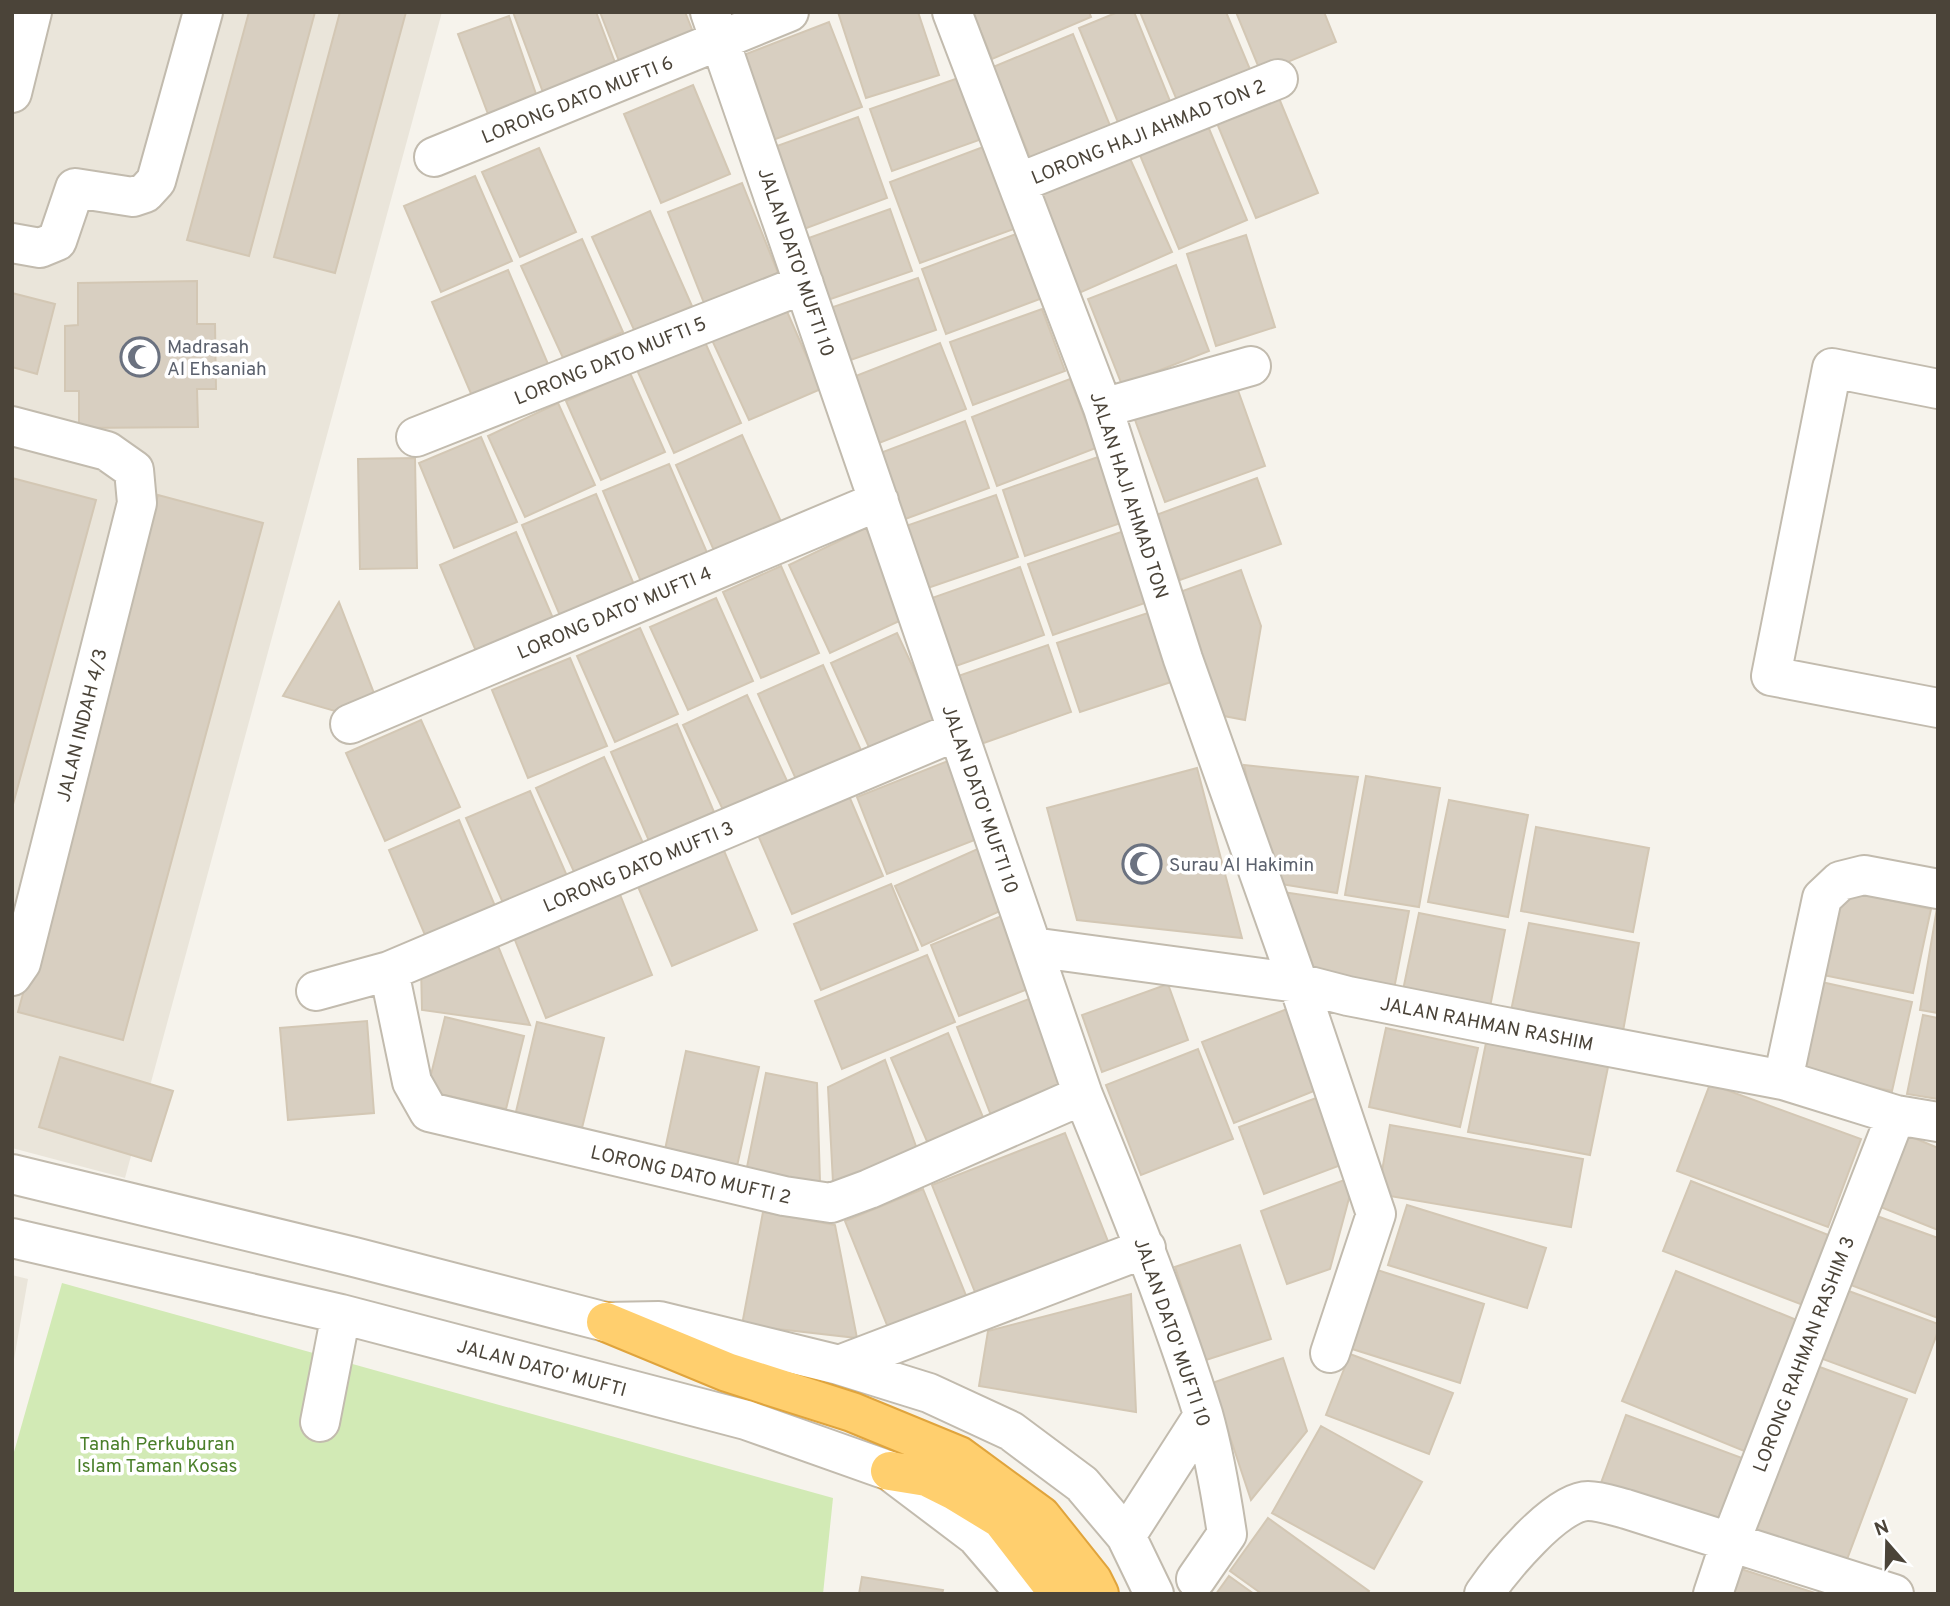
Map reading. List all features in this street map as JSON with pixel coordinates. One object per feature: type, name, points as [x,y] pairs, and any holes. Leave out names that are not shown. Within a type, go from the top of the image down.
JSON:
[{"type":"highway","points":[[606,1322],[727,1372],[852,1412],[959,1456],[1041,1516],[1092,1580],[1099,1594]]},
{"type":"highway","points":[[890,1471],[927,1477],[1001,1519],[1059,1594]]},
{"type":"street","points":[[12,93],[32,12]]},
{"type":"street","points":[[12,243],[40,248],[57,240],[75,188],[133,197],[145,194],[156,181],[203,12]]},
{"type":"street","name":"LORONG DATO MUFTI 6","points":[[434,157],[715,26],[789,12]]},
{"type":"street","name":"JALAN HAJI AHMAD TON","points":[[952,12],[1103,408],[1183,659],[1298,983],[1376,1214],[1331,1353]]},
{"type":"street","name":"JALAN DATO' MUFTI 10","points":[[715,26],[1083,1095],[1146,1248],[1203,1416],[1227,1534],[1196,1579]]},
{"type":"street","name":"LORONG HAJI AHMAD TON 2","points":[[1018,183],[1278,79]]},
{"type":"street","name":"LORONG DATO MUFTI 5","points":[[416,437],[804,284]]},
{"type":"street","points":[[1103,408],[1251,366]]},
{"type":"street","points":[[1938,388],[1832,368],[1771,676],[1938,708]]},
{"type":"street","name":"JALAN INDAH 4/3","points":[[12,426],[107,451],[134,470],[137,503],[21,963],[12,976]]},
{"type":"street","name":"LORONG DATO' MUFTI 4","points":[[349,724],[878,500]]},
{"type":"street","name":"LORONG DATO MUFTI 3","points":[[316,991],[389,971],[957,731]]},
{"type":"street","points":[[1783,1080],[1822,898],[1840,881],[1864,876],[1938,889]]},
{"type":"street","name":"JALAN RAHMAN RASHIM","points":[[1032,947],[1298,983],[1482,1023],[1783,1080],[1896,1115],[1938,1122]]},
{"type":"street","name":"LORONG DATO MUFTI 2","points":[[389,971],[412,1082],[429,1112],[784,1196],[831,1203],[869,1189],[1083,1095]]},
{"type":"street","name":"LORONG RAHMAN RASHIM 3","points":[[1713,1594],[1730,1543],[1896,1115]]},
{"type":"street","points":[[12,1174],[354,1257],[606,1322],[659,1321],[839,1365],[929,1393],[1012,1431],[1082,1484],[1126,1536],[1154,1594]]},
{"type":"street","name":"JALAN DATO' MUFTI","points":[[12,1238],[341,1314],[746,1420],[890,1471],[976,1536],[1018,1585],[1021,1594]]},
{"type":"street","points":[[839,1365],[1146,1248]]},
{"type":"street","points":[[320,1422],[341,1314]]},
{"type":"street","points":[[1126,1536],[1203,1416]]},
{"type":"street","points":[[1483,1594],[1527,1542],[1560,1511],[1586,1501],[1626,1508],[1894,1594]]},
{"type":"shaded area","points":[[12,12],[442,12],[125,1178],[12,1148]]},
{"type":"shaded area","points":[[12,1275],[28,1279],[12,1371]]},
{"type":"green space","name":"Tanah Perkuburan Islam Taman Kosas","points":[[62,1283],[833,1498],[823,1594],[12,1594],[12,1459]]},
{"type":"building","points":[[249,12],[315,12],[249,256],[187,240]]},
{"type":"building","points":[[340,12],[406,12],[335,273],[274,257]]},
{"type":"building","points":[[513,12],[596,12],[620,76],[547,103]]},
{"type":"building","points":[[600,12],[685,12],[693,32],[619,61]]},
{"type":"building","points":[[838,12],[918,12],[939,75],[866,98]]},
{"type":"building","points":[[973,12],[1089,12],[1091,17],[992,59]]},
{"type":"building","points":[[1118,12],[1134,12],[1174,111],[1122,132],[1079,28]]},
{"type":"building","points":[[1140,12],[1226,12],[1254,79],[1181,110]]},
{"type":"building","points":[[1236,12],[1324,12],[1336,42],[1261,73]]},
{"type":"building","points":[[509,16],[537,97],[488,114],[458,34]]},
{"type":"building","points":[[829,22],[862,107],[773,140],[741,56]]},
{"type":"building","points":[[1073,34],[1113,133],[1033,165],[993,67]]},
{"type":"building","points":[[961,77],[982,139],[892,171],[870,109]]},
{"type":"building","points":[[693,85],[730,174],[661,203],[624,114]]},
{"type":"building","points":[[1276,91],[1318,193],[1256,218],[1214,116]]},
{"type":"building","points":[[858,117],[887,198],[804,229],[774,147]]},
{"type":"building","points":[[1205,119],[1247,220],[1179,249],[1137,148]]},
{"type":"building","points":[[983,147],[1014,229],[920,263],[890,182]]},
{"type":"building","points":[[539,148],[576,232],[520,257],[482,172]]},
{"type":"building","points":[[1127,152],[1172,252],[1079,293],[1034,193]]},
{"type":"building","points":[[475,176],[512,261],[441,292],[404,206]]},
{"type":"building","points":[[742,183],[778,273],[704,303],[668,212]]},
{"type":"building","points":[[890,209],[912,271],[822,302],[800,241]]},
{"type":"building","points":[[650,211],[692,306],[635,332],[592,237]]},
{"type":"building","points":[[1016,234],[1040,299],[946,334],[922,269]]},
{"type":"building","points":[[1246,235],[1275,327],[1216,346],[1187,254]]},
{"type":"building","points":[[582,239],[623,332],[563,358],[521,266]]},
{"type":"building","points":[[1176,265],[1209,351],[1122,385],[1088,299]]},
{"type":"building","points":[[508,270],[548,364],[472,396],[432,302]]},
{"type":"building","points":[[918,278],[936,330],[845,362],[827,309]]},
{"type":"building","name":"Madrasah Al Ehsaniah","points":[[197,281],[197,324],[215,324],[216,389],[197,389],[198,427],[79,428],[79,391],[65,391],[65,326],[78,325],[78,283]]},
{"type":"building","points":[[12,293],[55,304],[37,374],[12,367]]},
{"type":"building","points":[[785,307],[821,389],[749,420],[712,340]]},
{"type":"building","points":[[1042,309],[1065,371],[973,405],[950,342]]},
{"type":"building","points":[[704,340],[741,423],[674,453],[637,370]]},
{"type":"building","points":[[940,343],[966,409],[874,445],[848,379]]},
{"type":"building","points":[[630,373],[665,452],[601,480],[566,401]]},
{"type":"building","points":[[1070,379],[1096,448],[997,486],[972,417]]},
{"type":"building","points":[[1235,382],[1265,466],[1165,502],[1134,417]]},
{"type":"building","points":[[558,403],[595,485],[525,517],[488,436]]},
{"type":"building","points":[[965,421],[989,488],[900,521],[875,455]]},
{"type":"building","points":[[742,435],[783,526],[716,555],[676,465]]},
{"type":"building","points":[[481,437],[517,522],[454,548],[419,463]]},
{"type":"building","points":[[1098,457],[1121,523],[1025,556],[1003,490]]},
{"type":"building","points":[[415,458],[417,568],[360,569],[358,459]]},
{"type":"building","points":[[669,464],[708,555],[642,584],[603,491]]},
{"type":"building","points":[[12,478],[96,500],[12,808]]},
{"type":"building","points":[[1257,478],[1281,544],[1180,580],[1156,515]]},
{"type":"building","points":[[596,494],[635,587],[561,618],[522,525]]},
{"type":"building","points":[[158,495],[263,523],[123,1040],[18,1012]]},
{"type":"building","points":[[996,495],[1018,557],[922,590],[900,528]]},
{"type":"building","points":[[866,528],[908,617],[830,653],[789,565]]},
{"type":"building","points":[[1124,531],[1148,602],[1053,635],[1028,564]]},
{"type":"building","points":[[516,532],[555,623],[478,656],[440,565]]},
{"type":"building","points":[[781,566],[819,653],[761,678],[723,592]]},
{"type":"building","points":[[1020,567],[1044,635],[953,667],[929,599]]},
{"type":"building","points":[[1241,570],[1261,626],[1245,720],[1224,716],[1177,593]]},
{"type":"building","points":[[716,598],[753,681],[688,710],[650,627]]},
{"type":"building","points":[[339,602],[375,696],[335,711],[283,696]]},
{"type":"building","points":[[1154,611],[1177,680],[1080,712],[1057,643]]},
{"type":"building","points":[[640,628],[678,714],[615,742],[577,656]]},
{"type":"building","points":[[897,633],[939,723],[872,754],[831,663]]},
{"type":"building","points":[[1048,645],[1071,712],[981,744],[958,676]]},
{"type":"building","points":[[570,658],[607,746],[528,778],[492,690]]},
{"type":"building","points":[[823,665],[864,757],[799,786],[758,694]]},
{"type":"building","points":[[747,695],[788,783],[724,812],[683,725]]},
{"type":"building","points":[[421,720],[460,807],[385,841],[346,753]]},
{"type":"building","points":[[677,724],[714,812],[649,841],[611,752]]},
{"type":"building","points":[[604,757],[643,843],[575,874],[536,788]]},
{"type":"building","points":[[953,759],[985,836],[887,874],[857,797]]},
{"type":"building","points":[[1244,765],[1358,777],[1337,893],[1269,882]]},
{"type":"building","name":"Surau Al Hakimin","points":[[1197,768],[1242,938],[1077,920],[1047,808]]},
{"type":"building","points":[[1366,776],[1440,788],[1419,907],[1345,895]]},
{"type":"building","points":[[530,791],[567,876],[503,903],[466,818]]},
{"type":"building","points":[[849,796],[883,876],[792,914],[758,835]]},
{"type":"building","points":[[1449,800],[1528,815],[1508,917],[1428,902]]},
{"type":"building","points":[[459,820],[495,906],[425,935],[389,850]]},
{"type":"building","points":[[1536,827],[1649,848],[1633,932],[1521,911]]},
{"type":"building","points":[[722,846],[757,930],[672,966],[636,882]]},
{"type":"building","points":[[982,847],[1009,907],[922,946],[895,886]]},
{"type":"building","points":[[891,884],[918,950],[821,990],[794,924]]},
{"type":"building","points":[[617,887],[652,975],[546,1018],[511,930]]},
{"type":"building","points":[[1836,889],[1931,909],[1913,993],[1818,974]]},
{"type":"building","points":[[1283,892],[1409,911],[1393,994],[1313,976]]},
{"type":"building","points":[[1938,908],[1938,1013],[1920,1010]]},
{"type":"building","points":[[1419,913],[1505,930],[1489,1012],[1402,995]]},
{"type":"building","points":[[1004,915],[1033,987],[959,1016],[931,945]]},
{"type":"building","points":[[1529,923],[1639,943],[1623,1031],[1511,1011]]},
{"type":"building","points":[[494,936],[530,1025],[422,1010],[421,967]]},
{"type":"building","points":[[927,955],[955,1022],[842,1069],[815,1001]]},
{"type":"building","points":[[1817,981],[1912,1002],[1892,1091],[1797,1071]]},
{"type":"building","points":[[1168,984],[1188,1040],[1102,1072],[1082,1015]]},
{"type":"building","points":[[1034,997],[1069,1088],[992,1118],[957,1027]]},
{"type":"building","points":[[1287,1009],[1319,1089],[1234,1123],[1202,1042]]},
{"type":"building","points":[[1923,1015],[1938,1018],[1938,1099],[1907,1094]]},
{"type":"building","points":[[445,1017],[524,1036],[506,1109],[427,1091]]},
{"type":"building","points":[[367,1021],[374,1113],[288,1120],[280,1028]]},
{"type":"building","points":[[537,1022],[604,1038],[581,1132],[515,1116]]},
{"type":"building","points":[[1386,1028],[1478,1048],[1460,1127],[1369,1107]]},
{"type":"building","points":[[948,1033],[985,1122],[929,1146],[891,1058]]},
{"type":"building","points":[[1486,1043],[1608,1067],[1590,1155],[1468,1132]]},
{"type":"building","points":[[1198,1049],[1233,1139],[1141,1175],[1106,1085]]},
{"type":"building","points":[[686,1051],[759,1067],[735,1175],[663,1159]]},
{"type":"building","points":[[60,1057],[173,1091],[151,1161],[39,1127]]},
{"type":"building","points":[[885,1060],[918,1152],[833,1182],[828,1087]]},
{"type":"building","points":[[766,1073],[817,1083],[820,1182],[745,1177]]},
{"type":"building","points":[[1710,1084],[1861,1139],[1828,1227],[1677,1171]]},
{"type":"building","points":[[1324,1095],[1349,1162],[1264,1194],[1239,1127]]},
{"type":"building","points":[[1390,1125],[1583,1159],[1571,1227],[1378,1194]]},
{"type":"building","points":[[1065,1133],[1109,1244],[977,1297],[932,1185]]},
{"type":"building","points":[[1907,1135],[1938,1148],[1938,1230],[1878,1206]]},
{"type":"building","points":[[1355,1176],[1330,1269],[1287,1284],[1261,1211]]},
{"type":"building","points":[[1691,1181],[1831,1236],[1803,1305],[1663,1251]]},
{"type":"building","points":[[923,1189],[967,1298],[889,1330],[845,1221]]},
{"type":"building","points":[[1407,1205],[1546,1248],[1527,1308],[1388,1265]]},
{"type":"building","points":[[763,1212],[835,1225],[857,1338],[742,1325]]},
{"type":"building","points":[[1874,1215],[1938,1238],[1938,1318],[1848,1284]]},
{"type":"building","points":[[1240,1245],[1271,1339],[1206,1360],[1175,1267]]},
{"type":"building","points":[[1374,1269],[1484,1304],[1460,1383],[1349,1348]]},
{"type":"building","points":[[1676,1271],[1804,1323],[1749,1453],[1622,1401]]},
{"type":"building","points":[[1846,1290],[1938,1324],[1938,1331],[1915,1393],[1820,1358]]},
{"type":"building","points":[[1131,1294],[1136,1412],[979,1386],[988,1331]]},
{"type":"building","points":[[1350,1354],[1453,1393],[1429,1454],[1326,1415]]},
{"type":"building","points":[[1283,1358],[1307,1431],[1251,1500],[1212,1383]]},
{"type":"building","points":[[1817,1366],[1907,1399],[1843,1570],[1753,1537]]},
{"type":"building","points":[[1626,1415],[1742,1458],[1717,1525],[1601,1483]]},
{"type":"building","points":[[1321,1426],[1422,1482],[1374,1569],[1272,1513]]},
{"type":"building","points":[[1268,1518],[1369,1591],[1367,1594],[1262,1594],[1230,1571]]},
{"type":"building","points":[[1738,1568],[1818,1594],[1729,1594]]},
{"type":"building","points":[[1229,1576],[1254,1594],[1216,1594]]},
{"type":"building","points":[[862,1577],[943,1590],[942,1594],[859,1594]]},
{"type":"place","name":"Madrasah Al Ehsaniah","points":[[140,357]]},
{"type":"place","name":"Surau Al Hakimin","points":[[1142,864]]}]
